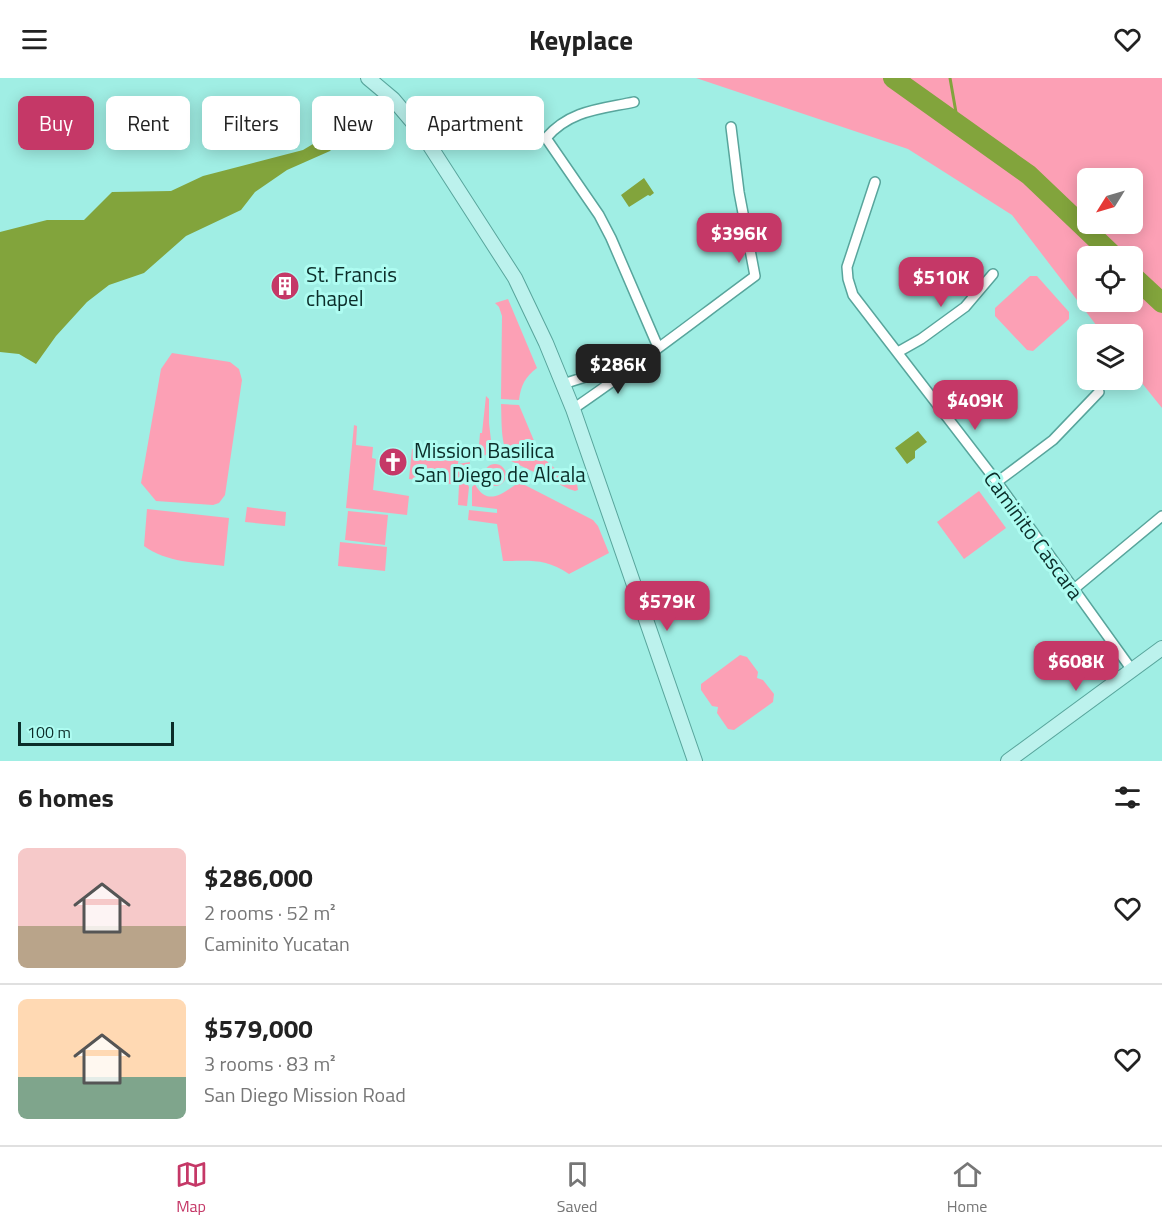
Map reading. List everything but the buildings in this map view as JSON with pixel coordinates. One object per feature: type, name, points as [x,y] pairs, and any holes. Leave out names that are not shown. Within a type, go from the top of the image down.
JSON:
[{"type":"main road","points":[[368,78],[393,99],[421,132],[514,278],[546,343],[573,409],[695,761]]},
{"type":"main road","points":[[1008,761],[1162,648]]},
{"type":"street","points":[[634,102],[579,113],[546,138],[603,222],[658,347]]},
{"type":"street","points":[[573,409],[627,373],[658,347],[755,276],[739,192],[731,127]]},
{"type":"street","name":"Caminito Cascara","points":[[875,182],[847,267],[853,295],[997,482],[1132,670]]},
{"type":"street","points":[[898,352],[921,339],[965,307],[993,274]]},
{"type":"street","points":[[563,384],[644,358]]},
{"type":"street","points":[[997,482],[1053,440],[1099,392]]},
{"type":"street","points":[[1074,589],[1162,516]]},
{"type":"shaded area","points":[[696,78],[1162,78],[1162,408],[1143,384],[1143,324],[1095,324],[1086,312],[1143,312],[1143,246],[1077,246],[1077,300],[1012,215],[908,149]]},
{"type":"shaded area","points":[[312,145],[312,150],[331,150],[287,170],[255,192],[241,210],[186,236],[144,273],[109,285],[87,302],[56,336],[36,364],[19,354],[0,352],[0,232],[47,220],[84,220],[112,192],[171,191],[203,176],[303,150]]},
{"type":"shaded area","points":[[644,178],[654,193],[629,207],[621,195]]},
{"type":"shaded area","points":[[1030,276],[1037,276],[1069,312],[1069,319],[1033,351],[1027,350],[995,316],[995,308]]},
{"type":"shaded area","points":[[508,299],[537,368],[524,382],[519,400],[501,399],[502,316],[495,303]]},
{"type":"shaded area","points":[[172,353],[230,362],[239,369],[242,380],[225,495],[219,503],[213,505],[156,501],[141,483],[161,369]]},
{"type":"shaded area","points":[[486,396],[489,399],[492,449],[491,452],[478,459],[480,433],[482,433]]},
{"type":"shaded area","points":[[501,404],[519,405],[540,455],[561,474],[577,484],[578,490],[569,489],[511,461],[503,441]]},
{"type":"shaded area","points":[[354,425],[357,426],[356,445],[373,447],[372,458],[376,459],[373,490],[409,496],[407,515],[346,508]]},
{"type":"shaded area","points":[[918,431],[927,442],[915,451],[915,458],[907,464],[895,448]]},
{"type":"shaded area","points":[[412,449],[459,454],[458,464],[470,462],[468,473],[460,477],[464,478],[469,487],[467,506],[458,505],[459,485],[409,479]]},
{"type":"shaded area","points":[[495,464],[503,467],[506,475],[503,483],[495,486],[487,483],[484,475],[487,467]]},
{"type":"shaded area","points":[[519,482],[593,520],[598,526],[609,553],[569,574],[545,563],[503,561],[497,524],[468,520],[469,510],[497,513],[497,509],[472,506],[472,487],[475,484],[480,491],[491,497]]},
{"type":"shaded area","points":[[979,491],[1006,528],[964,559],[937,522]]},
{"type":"shaded area","points":[[247,507],[286,512],[285,526],[245,522]]},
{"type":"shaded area","points":[[147,509],[229,518],[224,566],[172,559],[144,546]]},
{"type":"shaded area","points":[[348,511],[388,515],[385,545],[345,540]]},
{"type":"shaded area","points":[[340,542],[387,547],[385,571],[338,566]]},
{"type":"shaded area","points":[[740,655],[747,657],[758,672],[757,678],[763,680],[774,694],[773,702],[734,730],[728,729],[717,713],[718,707],[712,706],[701,690],[701,684]]},
{"type":"waterway","points":[[893,78],[1029,175],[1104,246]]},
{"type":"waterway","points":[[950,78],[958,124]]},
{"type":"waterway","points":[[1143,285],[1162,303]]},
{"type":"place","name":"St. Francis chapel","points":[[285,286]]},
{"type":"place","name":"Mission Basilica San Diego de Alcala","points":[[393,462]]}]
